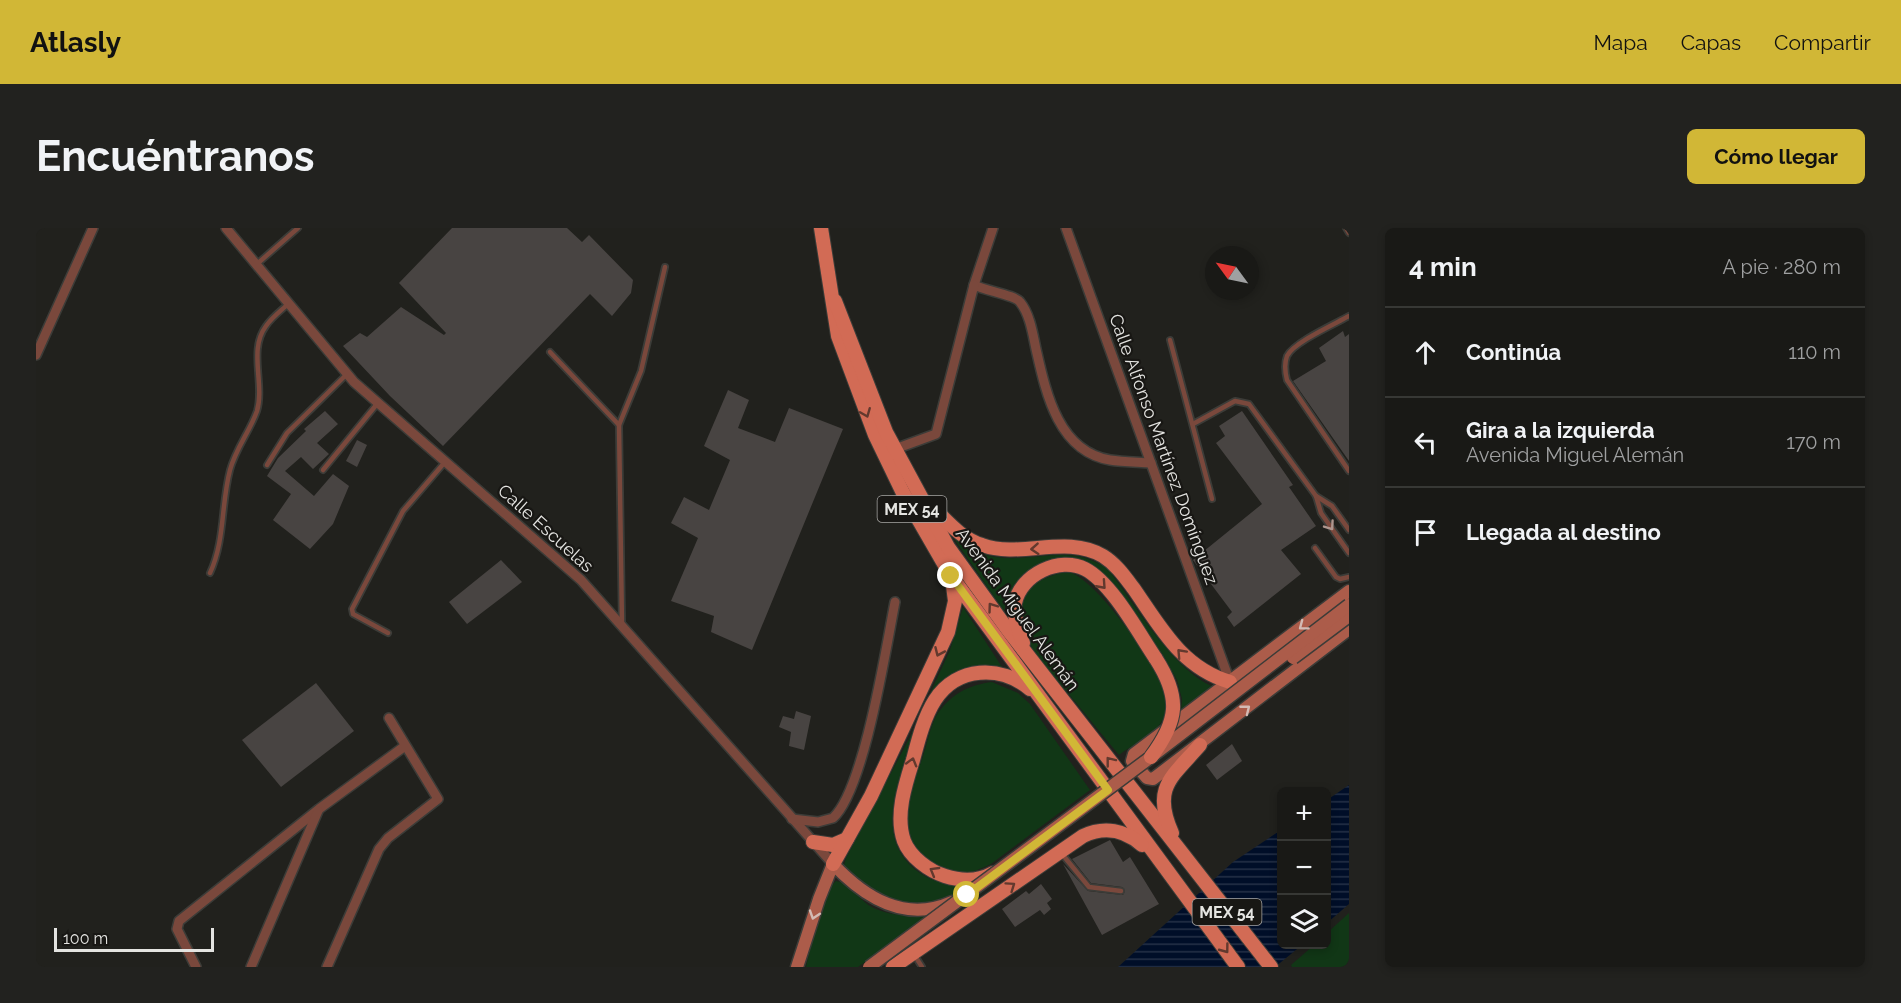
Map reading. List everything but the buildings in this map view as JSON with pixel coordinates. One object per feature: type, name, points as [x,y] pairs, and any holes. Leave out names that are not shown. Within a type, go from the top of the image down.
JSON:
[{"type":"main road","name":"Avenida Miguel Alemán","points":[[821,228],[832,297],[844,319],[857,376],[888,465],[951,576],[1238,967]]},
{"type":"main road","name":"Avenida Miguel Alemán","points":[[857,376],[948,547],[1027,654],[1271,967]]},
{"type":"main road","points":[[918,494],[959,533],[982,546],[1017,550],[1081,547],[1100,554],[1125,578],[1187,660],[1210,676],[1230,682]]},
{"type":"main road","points":[[1027,654],[1015,611],[1018,596],[1035,575],[1063,565],[1085,570],[1101,583],[1156,659],[1167,679],[1174,703],[1169,729],[1152,757]]},
{"type":"main road","points":[[797,967],[833,864],[908,721],[948,632],[955,602],[951,576]]},
{"type":"main road","points":[[1349,591],[1131,758],[1150,780],[1200,745],[1349,629]]},
{"type":"main road","points":[[869,967],[1152,757],[1349,605]]},
{"type":"main road","points":[[879,967],[1102,804],[1349,616]]},
{"type":"main road","points":[[1008,865],[987,876],[975,879],[952,879],[940,875],[917,858],[908,848],[900,819],[907,778],[918,741],[934,701],[946,687],[979,672],[995,672],[1013,677],[1041,698]]},
{"type":"main road","points":[[1183,856],[1165,817],[1163,795],[1171,779],[1200,745]]},
{"type":"main road","points":[[893,967],[1093,831],[1114,830],[1131,836],[1154,854]]},
{"type":"main road","points":[[813,842],[832,845],[848,839]]},
{"type":"main road","points":[[833,864],[876,900],[895,907],[917,911],[938,908],[967,895]]},
{"type":"street","points":[[36,355],[93,228]]},
{"type":"street","name":"Calle Escuelas","points":[[226,228],[347,374],[377,404],[554,554],[622,625],[833,864]]},
{"type":"street","points":[[895,449],[936,434],[974,285],[993,228]]},
{"type":"street","name":"Calle Alfonso Martínez Domínguez","points":[[1066,228],[1230,682]]},
{"type":"street","points":[[974,285],[989,292],[1015,297],[1020,302],[1034,339],[1052,408],[1075,444],[1086,452],[1108,460],[1151,463]]},
{"type":"street","points":[[792,819],[818,822],[833,818],[848,798],[873,710],[895,602]]},
{"type":"street","points":[[327,967],[379,849],[388,838],[438,799],[389,718]]},
{"type":"street","points":[[196,967],[177,929],[179,921],[319,809],[405,746]]},
{"type":"street","points":[[251,967],[319,809]]},
{"type":"lane","points":[[257,264],[298,228]]},
{"type":"lane","points":[[1346,228],[1349,233]]},
{"type":"lane","points":[[622,625],[619,425],[641,371],[665,267]]},
{"type":"lane","points":[[210,573],[217,558],[230,469],[241,440],[256,412],[260,394],[259,342],[265,327],[290,303]]},
{"type":"lane","points":[[1349,316],[1297,346],[1288,355],[1285,368],[1287,380],[1349,471]]},
{"type":"lane","points":[[1170,340],[1212,499]]},
{"type":"lane","points":[[550,352],[619,425]]},
{"type":"lane","points":[[267,465],[287,433],[347,374]]},
{"type":"lane","points":[[1193,424],[1235,400],[1244,401],[1316,496],[1332,507],[1349,530]]},
{"type":"lane","points":[[323,470],[377,404]]},
{"type":"lane","points":[[388,633],[353,614],[352,609],[403,511],[445,462]]},
{"type":"lane","points":[[1316,496],[1321,513],[1349,553]]},
{"type":"lane","points":[[1315,548],[1336,577],[1340,579],[1349,577]]},
{"type":"lane","points":[[1060,852],[1089,887],[1121,891]]},
{"type":"lane","points":[[913,953],[922,967]]},
{"type":"green space","points":[[954,539],[974,551],[990,556],[1026,558],[1066,555],[1093,561],[1108,569],[1171,653],[1201,680],[1217,688],[1181,713],[1182,699],[1177,680],[1163,655],[1114,589],[1054,560],[1036,567],[1022,578],[1016,585],[1004,611]]},
{"type":"green space","points":[[1069,572],[1081,578],[1109,605],[1149,660],[1165,692],[1166,706],[1161,722],[1151,733],[1119,755],[1034,652],[1024,627],[1022,602],[1030,588],[1045,578]]},
{"type":"green space","points":[[963,607],[1002,667],[986,668],[949,681],[926,722],[903,772],[895,797],[892,822],[897,844],[909,864],[916,870],[940,882],[977,885],[958,894],[923,904],[906,905],[889,902],[859,882],[844,865],[909,739],[950,650]]},
{"type":"green space","points":[[992,682],[1018,693],[1030,704],[1090,790],[991,864],[960,873],[939,868],[921,856],[914,848],[906,828],[907,802],[932,725],[938,714],[946,703],[964,690]]},
{"type":"green space","points":[[836,881],[845,884],[866,903],[878,910],[901,915],[932,915],[858,967],[806,967],[821,908]]},
{"type":"green space","points":[[1349,913],[1349,967],[1292,967],[1291,965],[1309,949],[1331,949],[1331,929]]},
{"type":"water","points":[[1349,785],[1349,904],[1331,920],[1331,841],[1331,797]]},
{"type":"water","points":[[1277,833],[1277,949],[1297,949],[1275,967],[1118,967],[1233,862]]},
{"type":"route","points":[[951,576],[1108,790],[967,895]]}]
